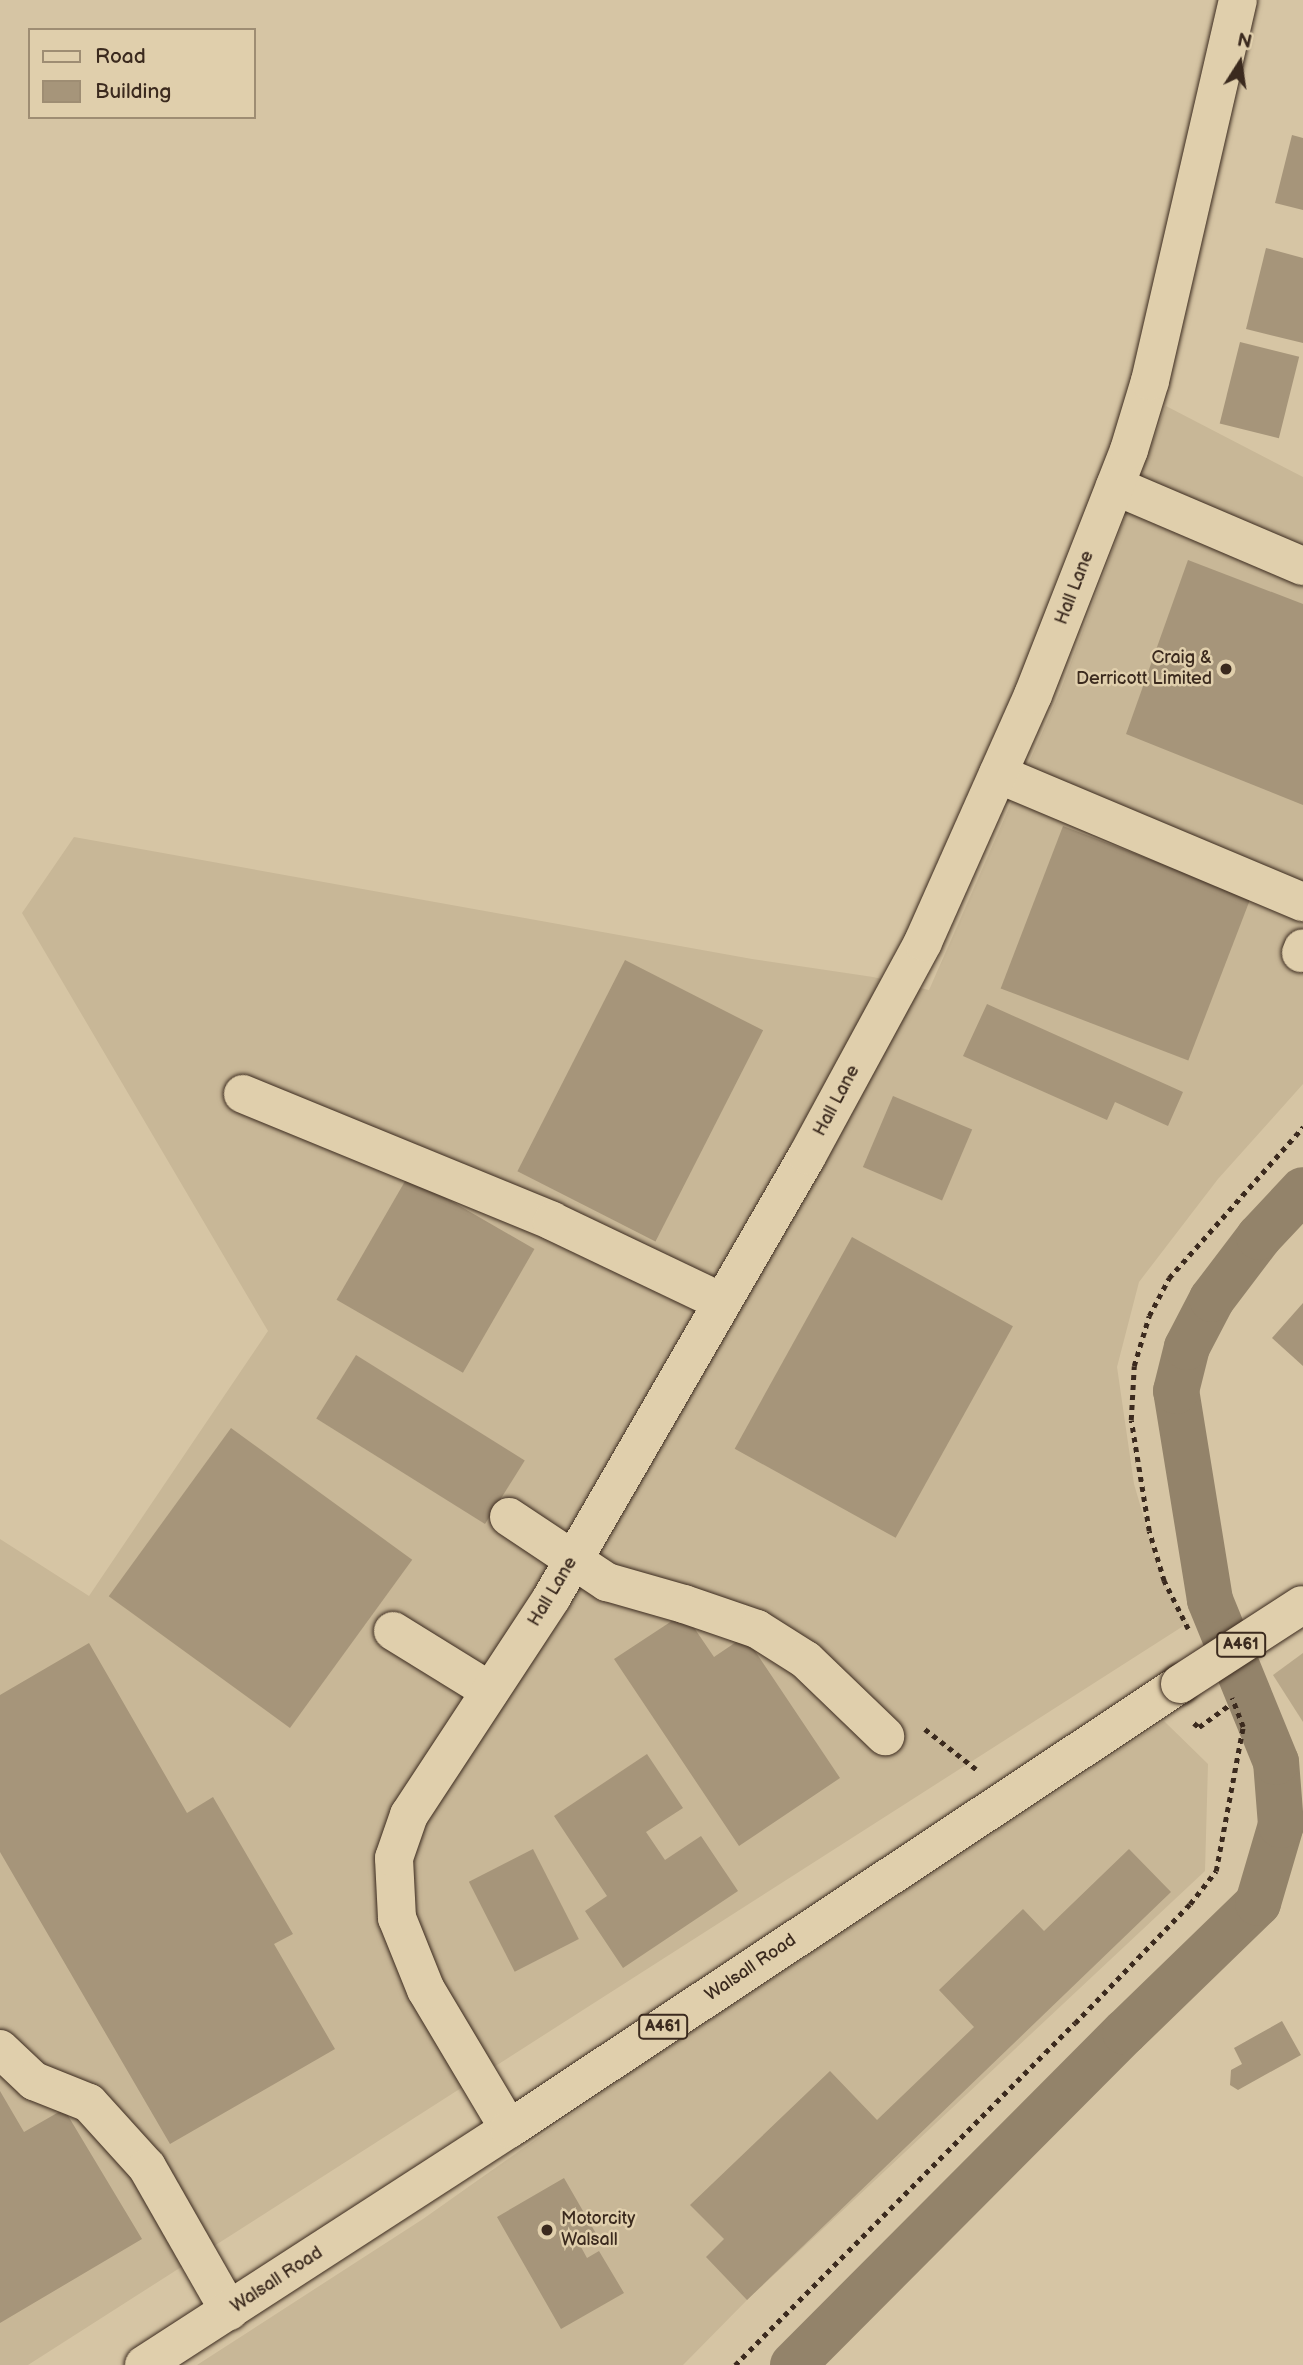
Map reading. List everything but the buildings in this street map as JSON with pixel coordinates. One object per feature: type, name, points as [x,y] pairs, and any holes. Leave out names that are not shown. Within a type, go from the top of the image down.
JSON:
[{"type":"main road","name":"Hall Lane","points":[[509,2129],[426,1990],[397,1918],[394,1858],[409,1815],[574,1560],[807,1156],[923,942],[1033,695],[1115,486],[1150,381],[1238,0]]},
{"type":"main road","points":[[1115,486],[1303,566]]},
{"type":"main road","points":[[998,774],[1303,902]]},
{"type":"main road","points":[[243,1094],[552,1221],[722,1302]]},
{"type":"main road","points":[[509,1517],[607,1582],[757,1629],[806,1660],[885,1736]]},
{"type":"main road","name":"Walsall Road","points":[[144,2365],[509,2129],[1302,1605]]},
{"type":"main road","points":[[393,1631],[490,1691]]},
{"type":"main road","points":[[0,2049],[34,2081],[89,2103],[147,2167],[229,2311]]},
{"type":"path","points":[[1199,1727],[1234,1702]]},
{"type":"path","points":[[946,1746],[968,1763]]},
{"type":"shaded area","points":[[1166,406],[1303,477],[1303,1084],[1218,1179],[1139,1282],[1117,1367],[1134,1484],[1162,1579],[1188,1623],[28,2365],[0,2365],[0,1539],[89,1596],[268,1331],[22,913],[74,837],[752,959],[873,977],[929,990],[1060,692]]},
{"type":"shaded area","points":[[1303,1653],[1303,1722],[1273,1675]]},
{"type":"shaded area","points":[[1164,1721],[1208,1764],[1205,1871],[747,2300],[683,2365],[197,2365],[423,2219],[620,2080]]},
{"type":"waterway","points":[[793,2365],[1125,2032],[1258,1903],[1281,1825],[1276,1762],[1210,1600],[1176,1391],[1187,1347],[1212,1299],[1259,1237],[1303,1190]]},
{"type":"place","name":"Craig & Derricott Limited","points":[[1226,669]]},
{"type":"place","name":"Motorcity Walsall","points":[[547,2230]]}]
